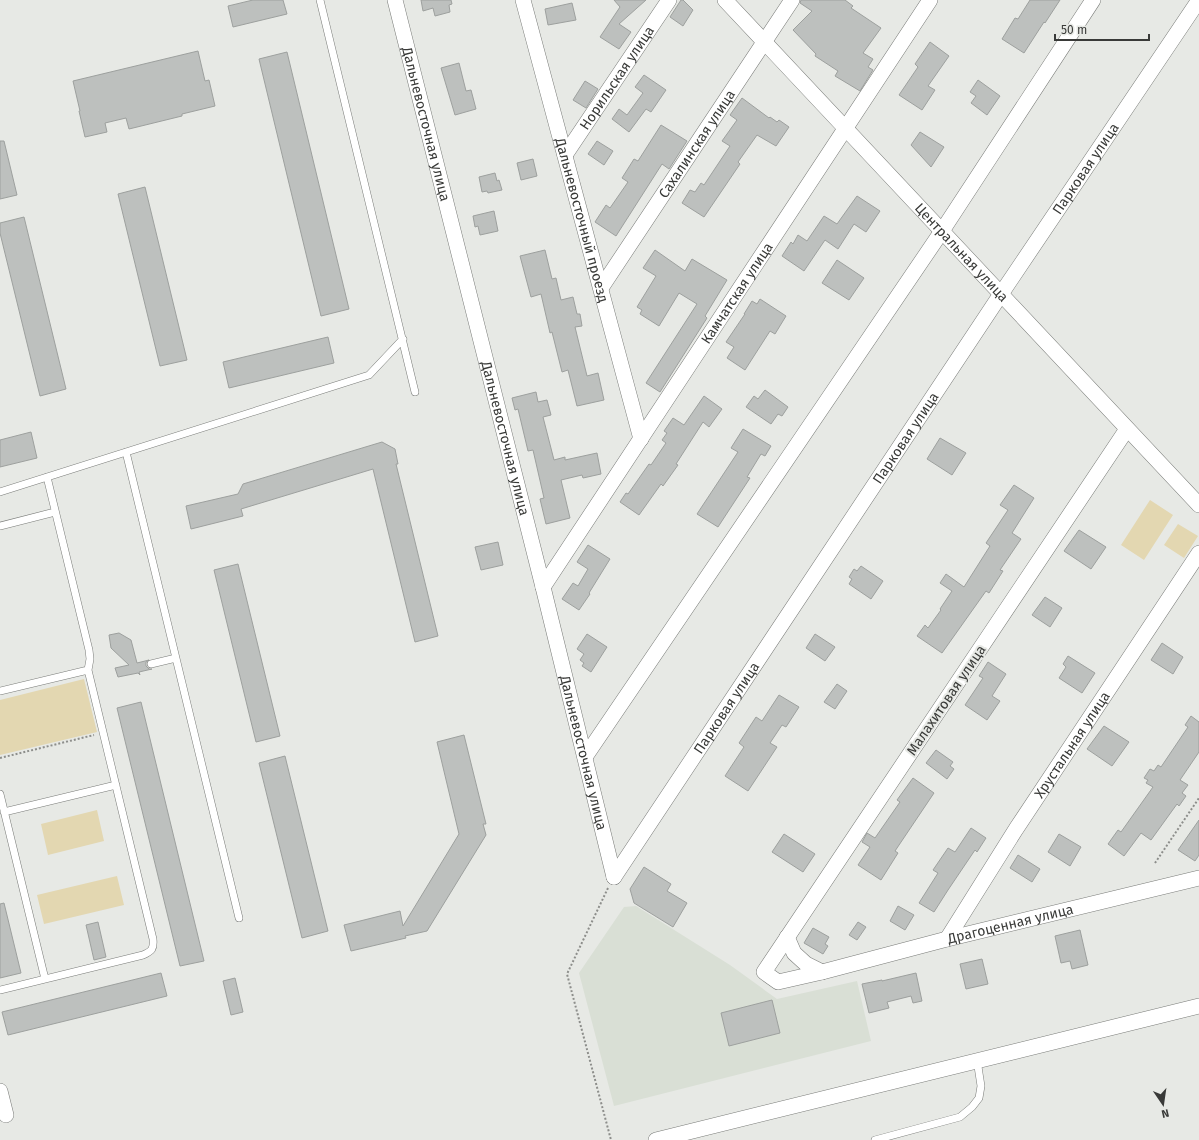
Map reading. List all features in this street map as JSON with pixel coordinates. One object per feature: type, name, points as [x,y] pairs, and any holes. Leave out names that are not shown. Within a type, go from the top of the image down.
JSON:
[{"type":"street","name":"Дальневосточная улица","points":[[395,0],[543,586],[614,877]]},
{"type":"street","name":"Дальневосточный проезд","points":[[524,0],[641,439]]},
{"type":"street","name":"Норильская улица","points":[[565,155],[669,0]]},
{"type":"street","name":"Центральная улица","points":[[725,0],[1199,505]]},
{"type":"street","name":"Сахалинская улица","points":[[601,288],[792,0]]},
{"type":"street","name":"Камчатская улица","points":[[543,586],[930,0]]},
{"type":"street","points":[[585,757],[942,231],[1093,0]]},
{"type":"street","name":"Парковая улица","points":[[614,877],[1001,294],[1199,0]]},
{"type":"street","name":"Малахитовая улица","points":[[822,972],[778,982],[764,972],[1127,429]]},
{"type":"street","name":"Хрустальная улица","points":[[948,939],[1016,828],[1199,553]]},
{"type":"street","name":"Драгоценная улица","points":[[822,972],[948,939],[1199,878]]},
{"type":"street","points":[[787,937],[794,953],[806,964],[822,972]]},
{"type":"street","points":[[656,1140],[1199,1006]]},
{"type":"street","points":[[0,1091],[6,1115]]},
{"type":"lane","points":[[320,0],[416,392]]},
{"type":"lane","points":[[0,492],[369,375],[403,339]]},
{"type":"lane","points":[[126,452],[239,918]]},
{"type":"lane","points":[[0,990],[45,979],[101,962],[143,955],[151,951],[153,946],[153,939],[88,670],[90,659],[89,650],[47,477]]},
{"type":"lane","points":[[0,526],[55,512]]},
{"type":"lane","points":[[151,664],[176,658]]},
{"type":"lane","points":[[0,691],[88,670]]},
{"type":"lane","points":[[4,812],[116,785]]},
{"type":"lane","points":[[0,794],[45,979]]},
{"type":"lane","points":[[875,1140],[960,1117],[972,1107],[979,1098],[981,1086],[977,1060]]},
{"type":"path","points":[[0,758],[103,733]]},
{"type":"path","points":[[1155,863],[1199,798]]},
{"type":"path","points":[[612,1140],[567,974],[614,877]]},
{"type":"shaded area","points":[[1150,500],[1173,515],[1144,560],[1121,545]]},
{"type":"shaded area","points":[[1178,524],[1198,536],[1184,558],[1164,545]]},
{"type":"shaded area","points":[[84,679],[97,732],[0,755],[0,700]]},
{"type":"shaded area","points":[[97,810],[104,841],[48,855],[41,824]]},
{"type":"shaded area","points":[[117,876],[124,905],[44,924],[37,895]]},
{"type":"shaded area","points":[[636,906],[730,965],[777,999],[857,981],[871,1041],[614,1106],[579,973],[624,907]]},
{"type":"building","points":[[253,0],[283,0],[287,14],[233,27],[228,6]]},
{"type":"building","points":[[421,0],[451,0],[452,4],[449,5],[450,12],[435,16],[433,8],[423,11]]},
{"type":"building","points":[[614,0],[646,0],[619,24],[631,32],[619,49],[600,37],[620,7]]},
{"type":"building","points":[[681,0],[683,0],[693,10],[683,26],[670,17]]},
{"type":"building","points":[[801,0],[845,0],[853,6],[851,8],[881,28],[863,53],[873,59],[868,67],[873,70],[860,91],[835,76],[838,71],[815,56],[816,54],[793,30],[812,11],[800,3]]},
{"type":"building","points":[[1030,0],[1060,0],[1024,53],[1002,39],[1015,18],[1018,19]]},
{"type":"building","points":[[572,3],[576,20],[548,25],[545,9]]},
{"type":"building","points":[[930,42],[949,56],[928,86],[935,90],[922,110],[899,95],[918,67],[915,64]]},
{"type":"building","points":[[198,51],[205,81],[209,80],[215,106],[129,129],[126,118],[105,123],[107,132],[85,137],[73,81]]},
{"type":"building","points":[[287,52],[349,309],[321,316],[259,59]]},
{"type":"building","points":[[459,63],[466,91],[471,90],[476,109],[455,115],[441,68]]},
{"type":"building","points":[[644,75],[666,90],[651,112],[646,109],[629,132],[612,119],[619,109],[627,115],[643,93],[635,87]]},
{"type":"building","points":[[978,80],[1000,96],[987,115],[971,103],[976,96],[970,92]]},
{"type":"building","points":[[585,81],[598,89],[586,108],[573,100]]},
{"type":"building","points":[[742,98],[769,118],[770,117],[777,122],[779,120],[789,127],[776,146],[757,135],[738,162],[740,164],[704,217],[682,203],[690,190],[695,192],[701,183],[704,185],[730,146],[722,141],[737,120],[730,115]]},
{"type":"building","points":[[661,125],[687,141],[669,169],[662,164],[616,236],[595,222],[606,205],[610,208],[628,182],[622,178],[634,159],[638,161]]},
{"type":"building","points":[[920,132],[944,147],[931,167],[911,145]]},
{"type":"building","points":[[0,141],[4,141],[17,195],[0,199]]},
{"type":"building","points":[[597,141],[613,151],[604,165],[588,154]]},
{"type":"building","points":[[533,159],[537,176],[521,180],[517,163]]},
{"type":"building","points":[[495,173],[502,190],[488,193],[487,191],[482,192],[479,177]]},
{"type":"building","points":[[145,187],[187,360],[160,366],[118,194]]},
{"type":"building","points":[[857,196],[880,211],[866,232],[854,224],[838,249],[825,240],[804,271],[782,256],[791,242],[793,244],[798,235],[807,241],[824,216],[837,224]]},
{"type":"building","points":[[494,211],[498,231],[480,235],[478,226],[475,227],[473,216]]},
{"type":"building","points":[[24,217],[66,389],[40,396],[0,233],[0,223]]},
{"type":"building","points":[[545,250],[552,279],[556,278],[561,300],[573,297],[577,314],[580,314],[582,326],[575,327],[587,376],[598,373],[604,400],[577,406],[568,370],[562,372],[552,332],[550,333],[541,294],[531,297],[520,256]]},
{"type":"building","points":[[655,250],[685,271],[692,259],[727,280],[705,316],[707,318],[660,392],[646,383],[697,304],[679,293],[659,326],[640,314],[642,310],[637,307],[656,276],[643,268]]},
{"type":"building","points":[[837,260],[864,278],[849,300],[822,283]]},
{"type":"building","points":[[760,299],[786,316],[775,334],[770,331],[745,370],[727,358],[734,347],[726,342],[752,301],[757,304]]},
{"type":"building","points":[[328,337],[334,363],[229,388],[223,362]]},
{"type":"building","points":[[765,390],[788,407],[782,416],[778,414],[771,424],[746,407],[754,396],[758,399]]},
{"type":"building","points":[[536,392],[538,402],[547,400],[551,415],[543,417],[554,460],[565,457],[565,460],[597,453],[601,474],[583,478],[582,475],[561,480],[570,518],[546,524],[540,499],[544,498],[533,450],[528,451],[518,409],[515,410],[512,398]]},
{"type":"building","points":[[704,396],[722,409],[709,427],[703,422],[676,464],[678,465],[663,486],[661,484],[639,515],[620,502],[626,493],[628,494],[649,464],[651,465],[666,443],[662,440],[667,433],[664,431],[673,418],[684,425]]},
{"type":"building","points":[[743,429],[771,446],[765,456],[761,454],[747,477],[750,478],[718,527],[697,514],[738,452],[731,448]]},
{"type":"building","points":[[31,432],[37,458],[0,467],[0,440]]},
{"type":"building","points":[[940,438],[966,453],[952,475],[927,459]]},
{"type":"building","points":[[382,442],[395,449],[398,464],[396,464],[438,636],[415,642],[373,469],[241,509],[243,516],[191,529],[186,506],[238,494],[243,484]]},
{"type":"building","points":[[1014,485],[1034,498],[1012,533],[1021,539],[1000,570],[1003,571],[989,593],[986,591],[942,653],[917,636],[925,625],[928,628],[952,591],[940,583],[946,574],[964,587],[990,546],[986,543],[1008,510],[1000,505]]},
{"type":"building","points":[[1079,530],[1106,547],[1091,569],[1064,551]]},
{"type":"building","points":[[498,542],[503,565],[481,570],[475,547]]},
{"type":"building","points":[[588,545],[610,559],[579,610],[562,599],[573,583],[578,586],[588,569],[577,562]]},
{"type":"building","points":[[238,564],[280,736],[256,742],[214,570]]},
{"type":"building","points":[[861,566],[883,581],[871,599],[849,584],[852,579],[849,577],[854,569],[857,571]]},
{"type":"building","points":[[1045,597],[1062,608],[1050,627],[1032,615]]},
{"type":"building","points":[[119,633],[131,640],[137,663],[149,660],[146,662],[146,666],[149,669],[152,669],[139,672],[140,675],[138,673],[118,677],[115,668],[129,665],[111,648],[109,635]]},
{"type":"building","points":[[587,634],[607,647],[591,672],[582,666],[584,663],[580,660],[584,654],[577,649]]},
{"type":"building","points":[[815,634],[835,647],[825,661],[806,648]]},
{"type":"building","points":[[1162,643],[1183,657],[1173,674],[1151,660]]},
{"type":"building","points":[[1068,656],[1095,673],[1082,693],[1059,678],[1066,667],[1063,664]]},
{"type":"building","points":[[988,662],[1006,674],[992,696],[1000,701],[987,720],[965,705],[983,678],[979,676]]},
{"type":"building","points":[[837,684],[847,691],[835,709],[824,702]]},
{"type":"building","points":[[779,695],[799,707],[786,727],[782,725],[770,743],[777,747],[748,791],[725,776],[744,747],[739,743],[756,717],[762,721]]},
{"type":"building","points":[[141,702],[204,961],[180,966],[117,708]]},
{"type":"building","points":[[1191,716],[1199,722],[1199,752],[1180,780],[1188,785],[1182,793],[1186,796],[1179,806],[1177,804],[1151,840],[1141,833],[1124,856],[1108,844],[1118,830],[1121,832],[1153,787],[1146,783],[1148,780],[1144,778],[1150,769],[1154,771],[1158,765],[1161,767],[1188,727],[1185,725]]},
{"type":"building","points":[[1104,726],[1129,742],[1112,766],[1087,749]]},
{"type":"building","points":[[464,735],[486,824],[483,824],[486,835],[427,931],[405,936],[406,938],[351,951],[344,925],[400,911],[403,926],[459,834],[437,742]]},
{"type":"building","points":[[936,750],[953,762],[950,766],[954,769],[947,779],[926,763]]},
{"type":"building","points":[[285,756],[328,931],[302,938],[259,763]]},
{"type":"building","points":[[913,778],[934,793],[895,851],[898,853],[881,880],[858,865],[870,847],[862,842],[867,833],[875,838],[900,802],[897,800]]},
{"type":"building","points":[[1199,820],[1199,855],[1195,861],[1178,850]]},
{"type":"building","points":[[971,828],[986,838],[977,852],[975,850],[934,912],[919,903],[938,873],[933,870],[948,848],[955,852]]},
{"type":"building","points":[[784,834],[815,854],[803,872],[772,852]]},
{"type":"building","points":[[1059,834],[1081,847],[1070,866],[1048,852]]},
{"type":"building","points":[[1018,855],[1040,869],[1032,882],[1010,868]]},
{"type":"building","points":[[644,867],[671,884],[667,891],[687,903],[673,927],[634,903],[630,889]]},
{"type":"building","points":[[4,903],[21,973],[0,978],[0,904]]},
{"type":"building","points":[[898,906],[914,915],[905,930],[890,921]]},
{"type":"building","points":[[98,922],[106,957],[94,960],[86,925]]},
{"type":"building","points":[[858,922],[866,927],[857,940],[849,935]]},
{"type":"building","points":[[813,928],[829,937],[825,944],[828,946],[823,954],[804,943]]},
{"type":"building","points":[[1080,930],[1088,965],[1072,969],[1070,961],[1061,963],[1055,936]]},
{"type":"building","points":[[982,959],[988,984],[966,989],[960,964]]},
{"type":"building","points":[[161,973],[167,996],[8,1035],[2,1012]]},
{"type":"building","points":[[916,973],[922,1001],[913,1003],[911,996],[887,1002],[889,1008],[869,1013],[862,984]]},
{"type":"building","points":[[235,978],[243,1012],[231,1015],[223,981]]},
{"type":"building","points":[[772,1000],[780,1033],[729,1046],[721,1013]]}]
